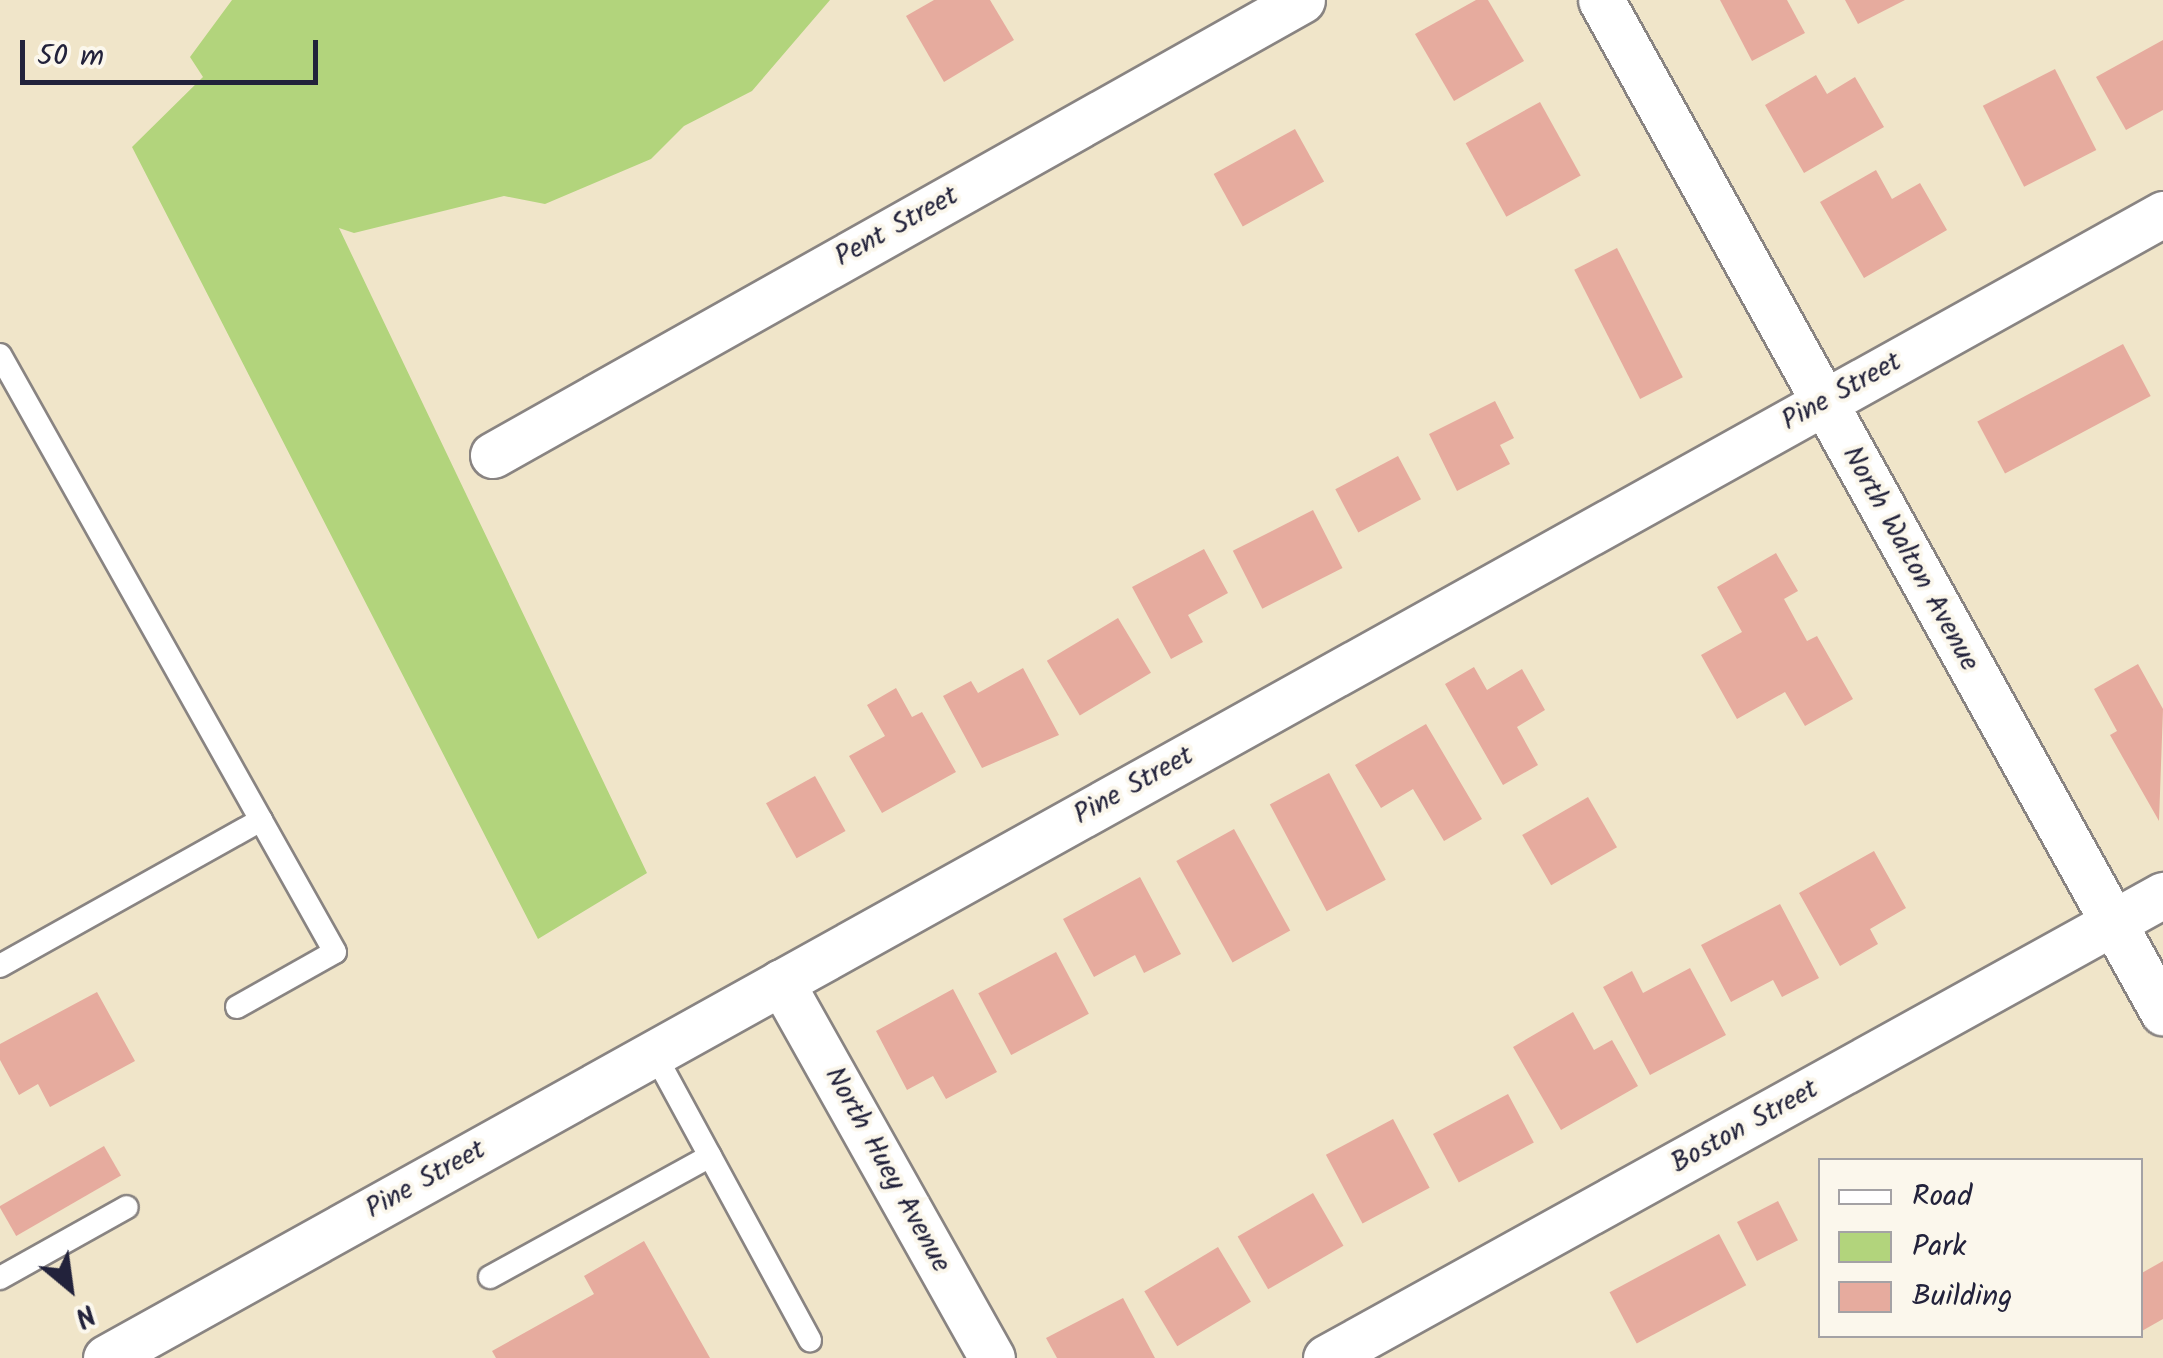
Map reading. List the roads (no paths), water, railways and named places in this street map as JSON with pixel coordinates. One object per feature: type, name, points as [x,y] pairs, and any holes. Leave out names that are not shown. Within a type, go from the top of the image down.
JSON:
[{"type":"street","name":"Pent Street","points":[[492,454],[1302,0]]},
{"type":"street","name":"North Walton Avenue","points":[[1602,0],[2163,1012]]},
{"type":"street","name":"Pine Street","points":[[106,1358],[2163,214]]},
{"type":"street","name":"Boston Street","points":[[1326,1358],[2163,896]]},
{"type":"street","name":"North Huey Avenue","points":[[781,982],[992,1358]]},
{"type":"lane","points":[[0,355],[335,952],[237,1007]]},
{"type":"lane","points":[[0,966],[261,820]]},
{"type":"lane","points":[[654,1053],[810,1340]]},
{"type":"lane","points":[[490,1277],[710,1156]]},
{"type":"lane","points":[[0,1278],[127,1207]]}]
